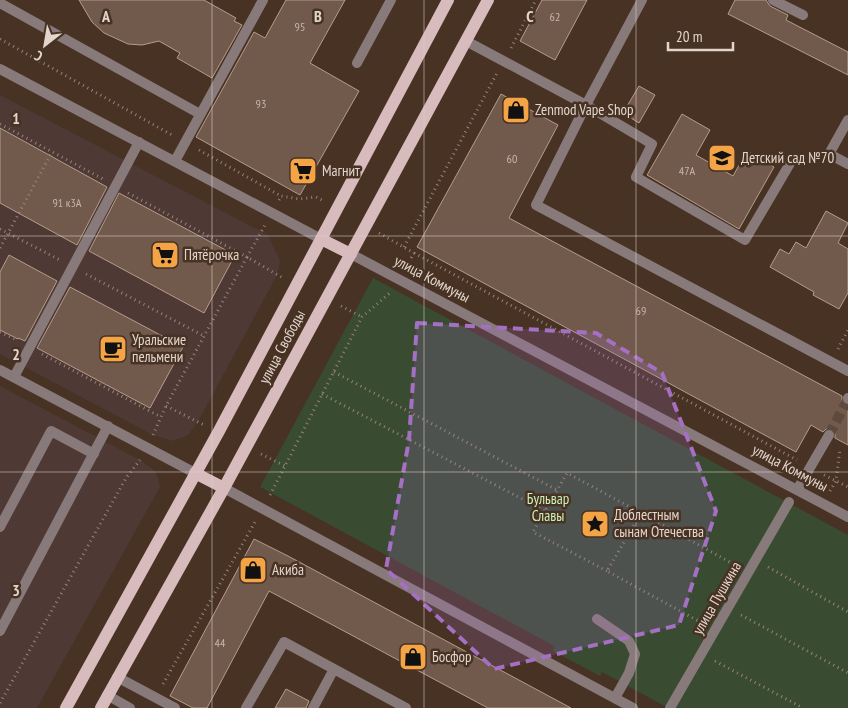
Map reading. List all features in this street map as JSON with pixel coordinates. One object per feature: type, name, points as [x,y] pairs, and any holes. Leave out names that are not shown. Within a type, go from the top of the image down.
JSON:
[{"type":"main road","name":"улица Свободы","points":[[66,708],[322,239],[448,0]]},
{"type":"main road","name":"улица Свободы","points":[[101,708],[224,488],[488,0]]},
{"type":"main road","name":"улица Коммуны","points":[[322,239],[351,254]]},
{"type":"main road","points":[[195,473],[224,488]]},
{"type":"street","points":[[175,161],[262,0]]},
{"type":"street","points":[[357,63],[391,0]]},
{"type":"street","points":[[642,0],[586,105],[536,205],[848,371]]},
{"type":"street","points":[[773,0],[803,14]]},
{"type":"street","points":[[0,2],[200,114]]},
{"type":"street","points":[[466,41],[586,105],[652,144],[636,177],[745,240],[792,160]]},
{"type":"street","name":"улица Коммуны","points":[[0,69],[322,239]]},
{"type":"street","points":[[848,120],[829,154],[848,164]]},
{"type":"street","points":[[14,378],[139,142]]},
{"type":"street","name":"улица Коммуны","points":[[351,254],[848,517]]},
{"type":"street","points":[[0,370],[195,473]]},
{"type":"street","points":[[0,631],[108,426]]},
{"type":"street","points":[[0,527],[51,431],[94,454]]},
{"type":"street","points":[[797,490],[829,435]]},
{"type":"street","points":[[224,488],[633,708]]},
{"type":"street","name":"улица Пушкина","points":[[670,708],[789,502]]},
{"type":"street","points":[[597,619],[629,641],[635,654],[629,673],[615,698]]},
{"type":"street","points":[[246,708],[284,642],[406,708]]},
{"type":"street","points":[[313,708],[334,669]]},
{"type":"street","points":[[117,677],[174,708]]},
{"type":"street","points":[[108,695],[130,708]]},
{"type":"path","points":[[404,247],[536,0]]},
{"type":"path","points":[[0,39],[282,196],[299,200],[316,197],[337,209]]},
{"type":"path","points":[[0,124],[247,257],[282,196]]},
{"type":"path","points":[[0,248],[52,152]]},
{"type":"path","points":[[366,226],[848,487]]},
{"type":"path","points":[[0,229],[204,336]]},
{"type":"path","points":[[156,697],[263,508],[362,317],[390,294],[414,253]]},
{"type":"path","points":[[0,332],[161,417]]},
{"type":"path","points":[[334,372],[557,490]]},
{"type":"path","points":[[322,394],[545,511]]},
{"type":"path","points":[[715,630],[533,532],[567,473],[749,573]]},
{"type":"path","points":[[607,571],[641,513]]},
{"type":"path","points":[[756,561],[848,612]]},
{"type":"path","points":[[729,608],[848,673]]},
{"type":"path","points":[[702,653],[803,708]]},
{"type":"highlighted area","points":[[417,323],[596,333],[662,373],[716,511],[679,625],[494,669],[386,569],[409,440]]},
{"type":"shaded area","points":[[0,95],[268,235],[280,261],[277,275],[198,422],[188,435],[173,441],[153,435],[0,354]]},
{"type":"shaded area","points":[[0,386],[140,460],[153,469],[158,477],[160,487],[37,708],[0,708]]},
{"type":"green space","name":"Бульвар Славы","points":[[373,278],[848,535],[848,708],[668,708],[602,672],[600,676],[553,651],[554,646],[260,487]]},
{"type":"building","points":[[79,0],[204,0],[236,18],[234,21],[242,25],[212,78],[177,58],[180,53],[159,41],[142,45],[128,44],[104,33],[92,22]]},
{"type":"building","points":[[286,0],[345,0],[310,63],[359,91],[300,195],[196,137],[254,32],[265,38]]},
{"type":"building","points":[[542,0],[587,0],[555,60],[520,41]]},
{"type":"building","points":[[735,0],[766,0],[770,6],[788,15],[786,20],[848,52],[848,75],[728,14]]},
{"type":"building","points":[[639,86],[655,95],[639,123],[623,113]]},
{"type":"building","points":[[501,94],[558,125],[509,218],[842,396],[842,403],[848,406],[848,445],[835,438],[835,432],[832,429],[826,429],[823,432],[811,425],[796,452],[417,247]]},
{"type":"building","points":[[682,114],[710,130],[696,155],[733,176],[747,151],[774,167],[739,229],[647,175]]},
{"type":"building","points":[[0,128],[107,187],[77,245],[0,203]]},
{"type":"building","name":"Пятёрочка","points":[[119,193],[235,255],[204,313],[89,251]]},
{"type":"building","points":[[826,211],[848,223],[838,243],[848,249],[848,293],[839,309],[813,295],[814,292],[770,267],[780,249],[789,254],[796,242],[806,248]]},
{"type":"building","points":[[9,255],[57,281],[25,341],[0,330],[0,272]]},
{"type":"building","name":"Уральские пельмени","points":[[70,287],[183,347],[150,408],[37,348]]},
{"type":"building","points":[[254,539],[571,708],[488,708],[269,591],[207,708],[193,708],[170,696]]},
{"type":"building","points":[[286,689],[309,701],[306,708],[275,708]]},
{"type":"tunnel","points":[[829,435],[848,399]]},
{"type":"place","name":"Zenmod Vape Shop","points":[[516,110]]},
{"type":"place","name":"Детский сад №70","points":[[722,158]]},
{"type":"place","name":"Магнит","points":[[303,171]]},
{"type":"place","name":"Пятёрочка","points":[[165,255]]},
{"type":"place","name":"Уральские пельмени","points":[[113,349]]},
{"type":"place","name":"Доблестным сынам Отечества","points":[[595,524]]},
{"type":"place","name":"Акиба","points":[[253,570]]},
{"type":"place","name":"Босфор","points":[[413,657]]}]
